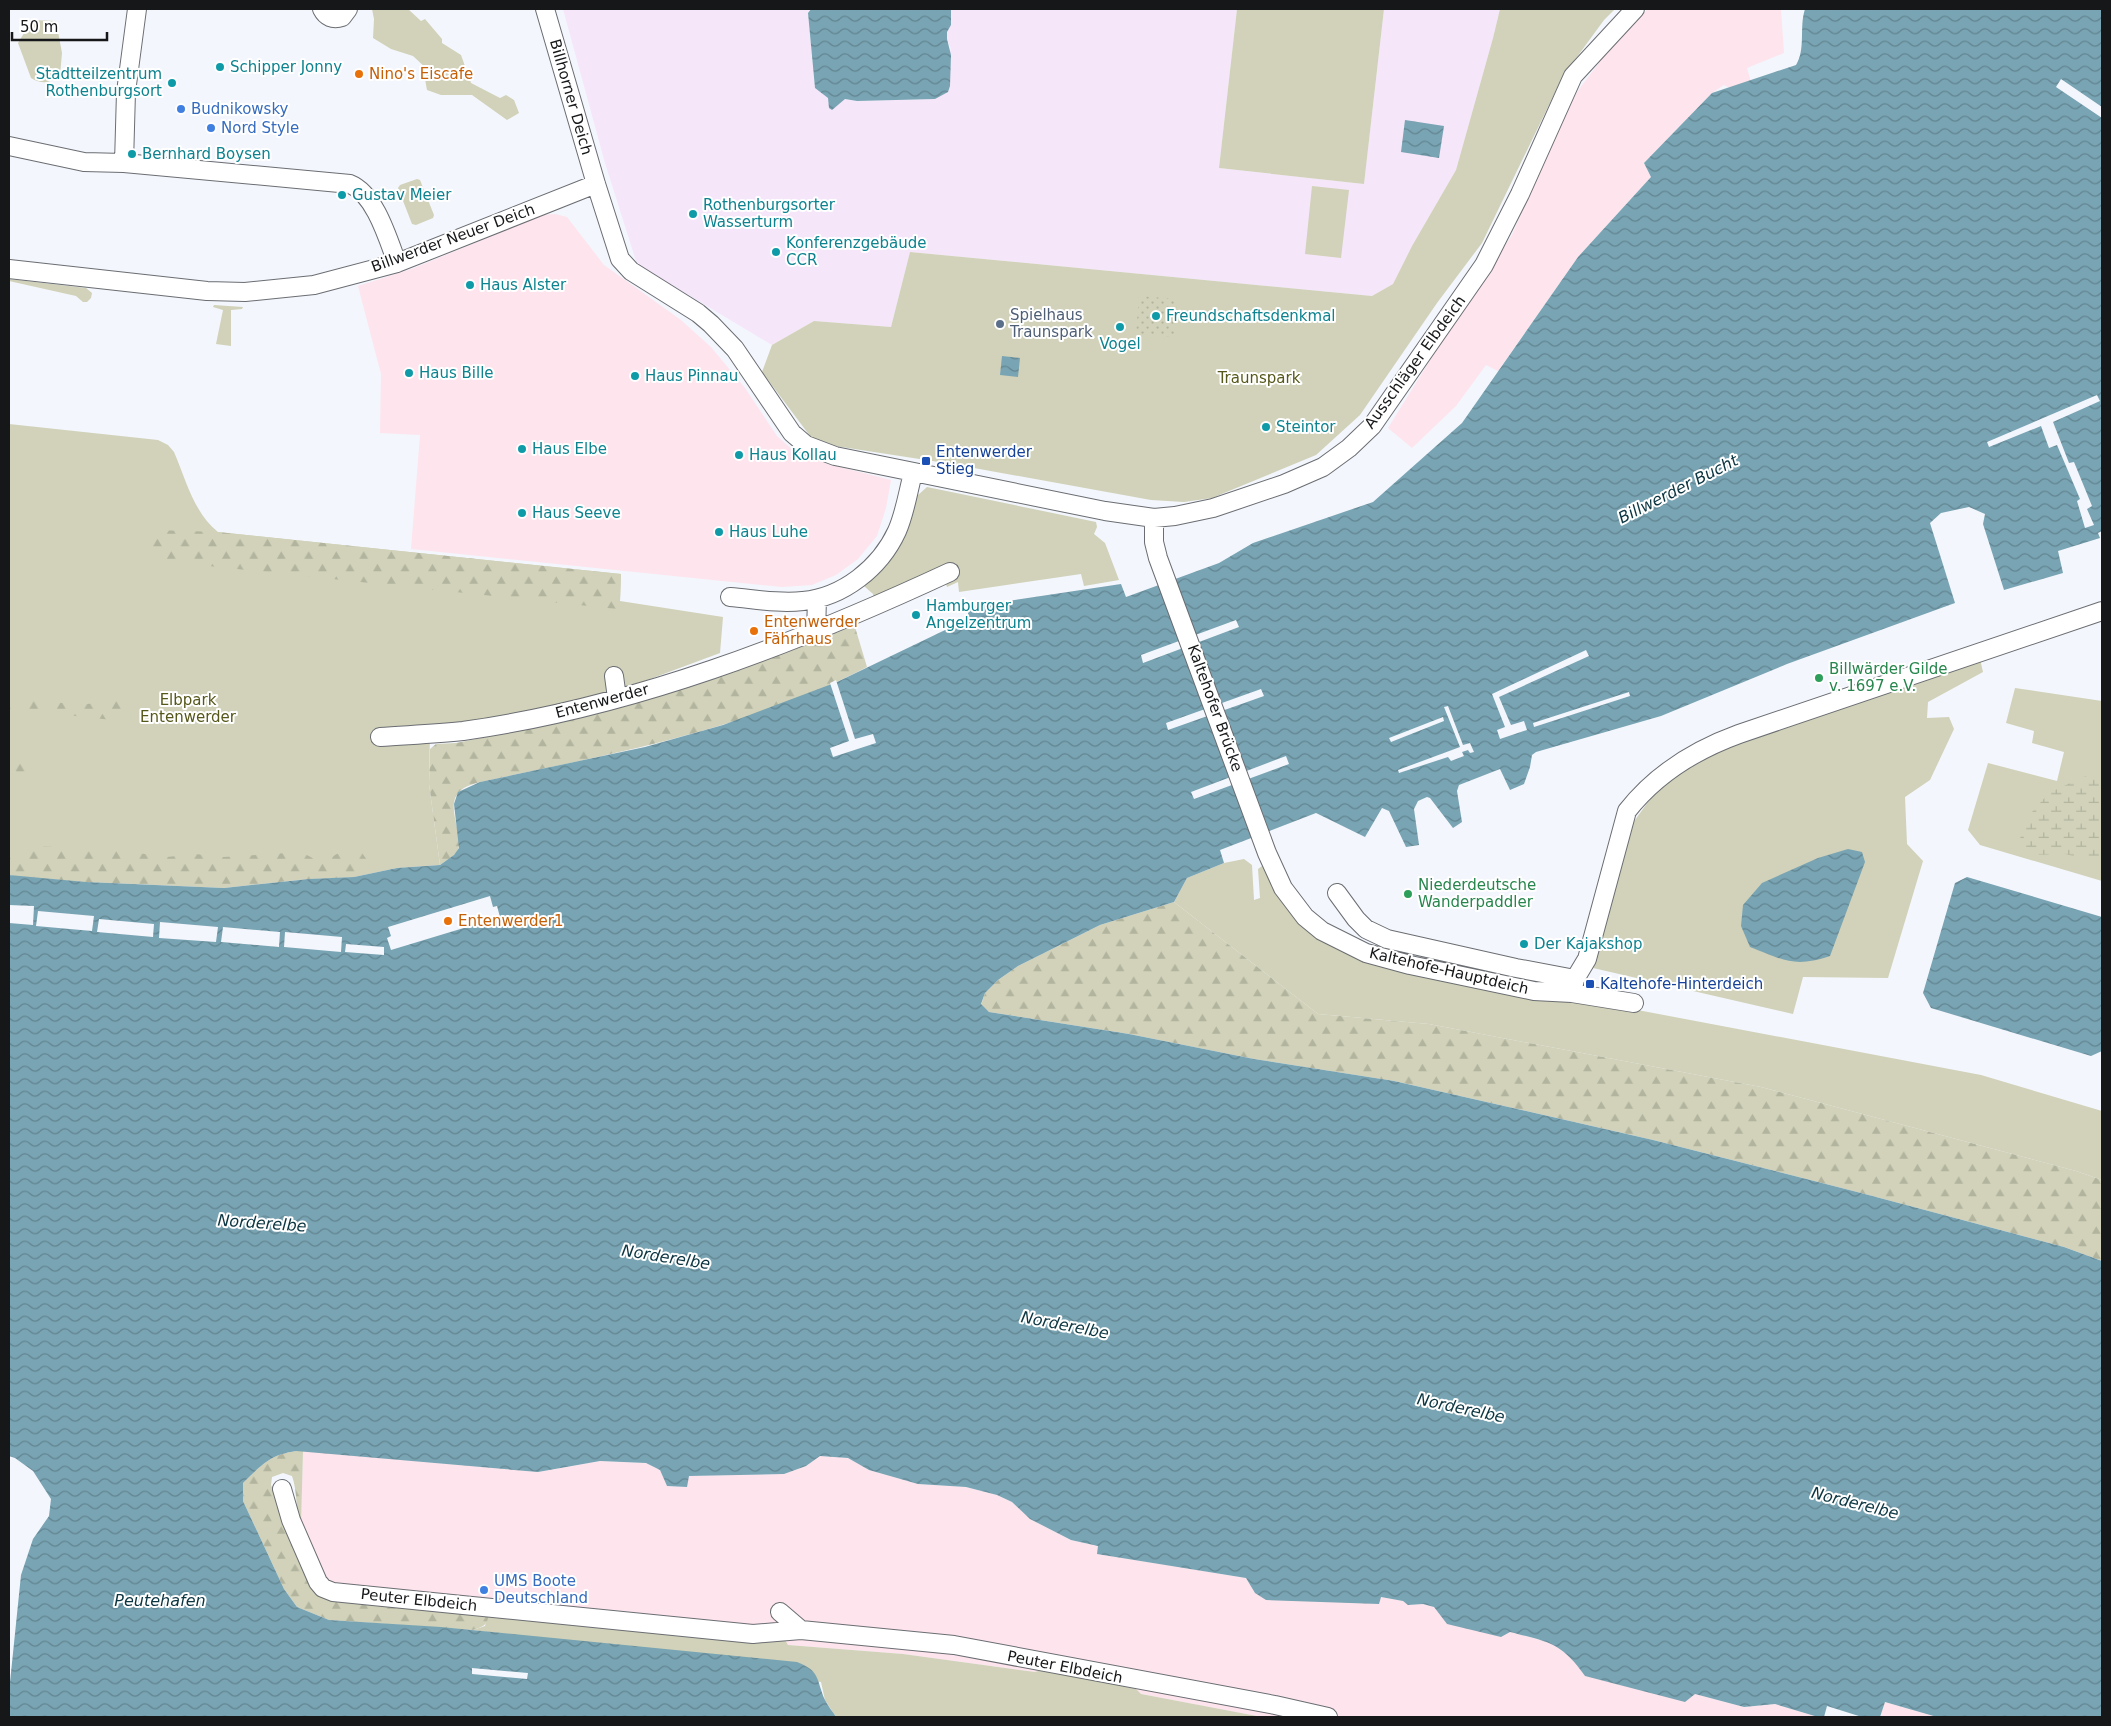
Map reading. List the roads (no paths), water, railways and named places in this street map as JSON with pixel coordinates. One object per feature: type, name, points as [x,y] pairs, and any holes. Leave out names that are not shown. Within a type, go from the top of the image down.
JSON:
[{"type":"street","points":[[124,162],[126,92],[137,9]]},
{"type":"street","points":[[322,9],[325,14],[333,18],[342,17],[348,9]]},
{"type":"street","name":"Billhorner Deich","points":[[545,9],[596,184]]},
{"type":"street","name":"Ausschläger Elbdeich","points":[[596,184],[618,256],[623,264],[698,313],[722,334],[735,349],[798,439],[817,450],[835,456],[1120,514],[1154,518],[1175,516],[1213,508],[1284,484],[1315,470],[1350,448],[1372,426],[1484,264],[1520,194],[1573,76],[1635,9]]},
{"type":"street","points":[[9,146],[84,162],[124,162],[350,184],[359,188],[369,198],[397,262]]},
{"type":"street","name":"Billwerder Neuer Deich","points":[[9,269],[207,290],[245,292],[314,285],[397,262],[596,184]]},
{"type":"street","points":[[730,597],[789,602],[817,599],[838,591],[855,580],[874,565],[886,550],[900,522],[913,472]]},
{"type":"street","name":"Kaltehofer Brücke","points":[[1154,518],[1154,542],[1262,836]]},
{"type":"street","name":"Entenwerder","points":[[380,737],[439,733],[491,726],[584,708],[718,668],[816,632],[950,572]]},
{"type":"street","points":[[816,632],[817,599]]},
{"type":"street","points":[[1337,893],[1356,919],[1366,929],[1387,939],[1516,968],[1574,986],[1587,959],[1627,811],[1649,787],[1679,763],[1710,745],[1738,734],[2102,611]]},
{"type":"street","points":[[614,676],[617,698]]},
{"type":"street","name":"Kaltehofe-Hauptdeich","points":[[1262,836],[1276,875],[1290,900],[1304,917],[1342,943],[1382,958],[1467,978],[1534,991],[1574,986],[1634,1003]]},
{"type":"street","name":"Peuter Elbdeich","points":[[282,1489],[291,1520],[318,1582],[323,1588],[333,1592],[753,1634],[801,1630],[954,1645],[1275,1705],[1328,1717]]},
{"type":"street","points":[[780,1612],[801,1630]]},
{"type":"water","points":[[811,9],[951,9],[951,25],[947,32],[951,55],[950,86],[948,92],[935,99],[857,101],[845,99],[832,110],[829,108],[828,98],[815,88],[808,13]]},
{"type":"water","points":[[1805,9],[2102,9],[2102,531],[2098,533],[2100,538],[2058,551],[2063,573],[2004,590],[1983,524],[1985,514],[1969,507],[1941,513],[1930,523],[1955,603],[1787,664],[1661,716],[1536,752],[1532,755],[1524,784],[1510,790],[1500,769],[1459,785],[1457,791],[1462,822],[1453,828],[1430,798],[1427,797],[1418,801],[1414,809],[1419,845],[1406,847],[1389,811],[1382,808],[1365,837],[1316,813],[1220,850],[1224,863],[1187,878],[1174,902],[1100,925],[1018,966],[998,980],[985,993],[981,1004],[989,1012],[1129,1034],[1254,1059],[1394,1081],[1653,1140],[2064,1247],[2102,1261],[2102,1717],[1937,1717],[1885,1702],[1880,1717],[1862,1717],[1827,1706],[1824,1717],[1818,1717],[1775,1704],[1744,1707],[1695,1694],[1685,1702],[1585,1676],[1569,1656],[1544,1641],[1510,1632],[1501,1637],[1447,1624],[1434,1607],[1423,1604],[1408,1605],[1403,1601],[1381,1597],[1379,1604],[1266,1600],[1255,1593],[1246,1578],[1097,1554],[1098,1546],[1071,1540],[1030,1519],[1012,1502],[997,1495],[966,1487],[918,1484],[869,1470],[848,1458],[820,1456],[806,1466],[784,1474],[689,1476],[687,1487],[667,1486],[660,1470],[646,1463],[600,1461],[538,1472],[296,1451],[272,1458],[255,1471],[243,1483],[243,1501],[284,1589],[297,1607],[329,1620],[441,1627],[797,1662],[805,1665],[817,1677],[825,1700],[836,1717],[9,1717],[9,1692],[21,1575],[33,1539],[49,1516],[51,1499],[33,1471],[9,1456],[9,875],[86,882],[224,888],[309,879],[354,877],[397,868],[440,865],[454,855],[459,848],[454,804],[458,792],[480,782],[645,747],[723,725],[837,682],[968,619],[968,607],[1121,584],[1126,597],[1219,563],[1253,543],[1373,502],[1462,423],[1578,257],[1651,177],[1644,163],[1712,93],[1796,65],[1802,45]],"holes":[[[1236,620],[1239,627],[1143,663],[1141,655]],[[1261,689],[1264,696],[1168,730],[1166,723]],[[1286,756],[1289,764],[1194,799],[1191,792]]]},
{"type":"water","points":[[1405,120],[1444,126],[1439,158],[1401,152]]},
{"type":"water","points":[[1002,356],[1020,358],[1018,377],[1000,375]]},
{"type":"water","points":[[1848,849],[1862,852],[1865,862],[1830,956],[1818,960],[1789,961],[1750,947],[1741,926],[1743,905],[1762,883],[1818,858]]},
{"type":"water","points":[[1967,877],[2102,917],[2102,1051],[2091,1056],[1931,1008],[1923,993],[1955,883]]},
{"type":"place","name":"Schipper Jonny","points":[[220,67]]},
{"type":"place","name":"Nino's Eiscafe","points":[[359,74]]},
{"type":"place","name":"Stadtteilzentrum Rothenburgsort","points":[[172,83]]},
{"type":"place","name":"Budnikowsky","points":[[181,109]]},
{"type":"place","name":"Nord Style","points":[[211,128]]},
{"type":"place","name":"Bernhard Boysen","points":[[132,154]]},
{"type":"place","name":"Gustav Meier","points":[[342,195]]},
{"type":"place","name":"Rothenburgsorter Wasserturm","points":[[693,214]]},
{"type":"place","name":"Konferenzgebäude CCR","points":[[776,252]]},
{"type":"place","name":"Haus Alster","points":[[470,285]]},
{"type":"place","name":"Freundschaftsdenkmal","points":[[1156,316]]},
{"type":"place","name":"Spielhaus Traunspark","points":[[1000,324]]},
{"type":"place","name":"Vogel","points":[[1120,327]]},
{"type":"place","name":"Haus Bille","points":[[409,373]]},
{"type":"place","name":"Haus Pinnau","points":[[635,376]]},
{"type":"place","name":"Steintor","points":[[1266,427]]},
{"type":"place","name":"Haus Elbe","points":[[522,449]]},
{"type":"place","name":"Haus Kollau","points":[[739,455]]},
{"type":"place","name":"Entenwerder Stieg","points":[[926,461]]},
{"type":"place","name":"Haus Seeve","points":[[522,513]]},
{"type":"place","name":"Haus Luhe","points":[[719,532]]},
{"type":"place","name":"Hamburger Angelzentrum","points":[[916,615]]},
{"type":"place","name":"Entenwerder Fährhaus","points":[[754,631]]},
{"type":"place","name":"Billwärder Gilde v. 1697 e.V.","points":[[1819,678]]},
{"type":"place","name":"Niederdeutsche Wanderpaddler","points":[[1408,894]]},
{"type":"place","name":"Entenwerder1","points":[[448,921]]},
{"type":"place","name":"Der Kajakshop","points":[[1524,944]]},
{"type":"place","name":"Kaltehofe-Hinterdeich","points":[[1590,984]]},
{"type":"place","name":"UMS Boote Deutschland","points":[[484,1590]]},
{"type":"park label","name":"Traunspark","points":[[1259,378]]},
{"type":"park label","name":"Elbpark Entenwerder","points":[[188,708]]},
{"type":"water label","name":"Billwerder Bucht","points":[[1678,489]]},
{"type":"water label","name":"Norderelbe","points":[[262,1223]]},
{"type":"water label","name":"Norderelbe","points":[[666,1257]]},
{"type":"water label","name":"Norderelbe","points":[[1065,1325]]},
{"type":"water label","name":"Norderelbe","points":[[1461,1408]]},
{"type":"water label","name":"Norderelbe","points":[[1855,1503]]},
{"type":"water label","name":"Peutehafen","points":[[160,1600]]}]
